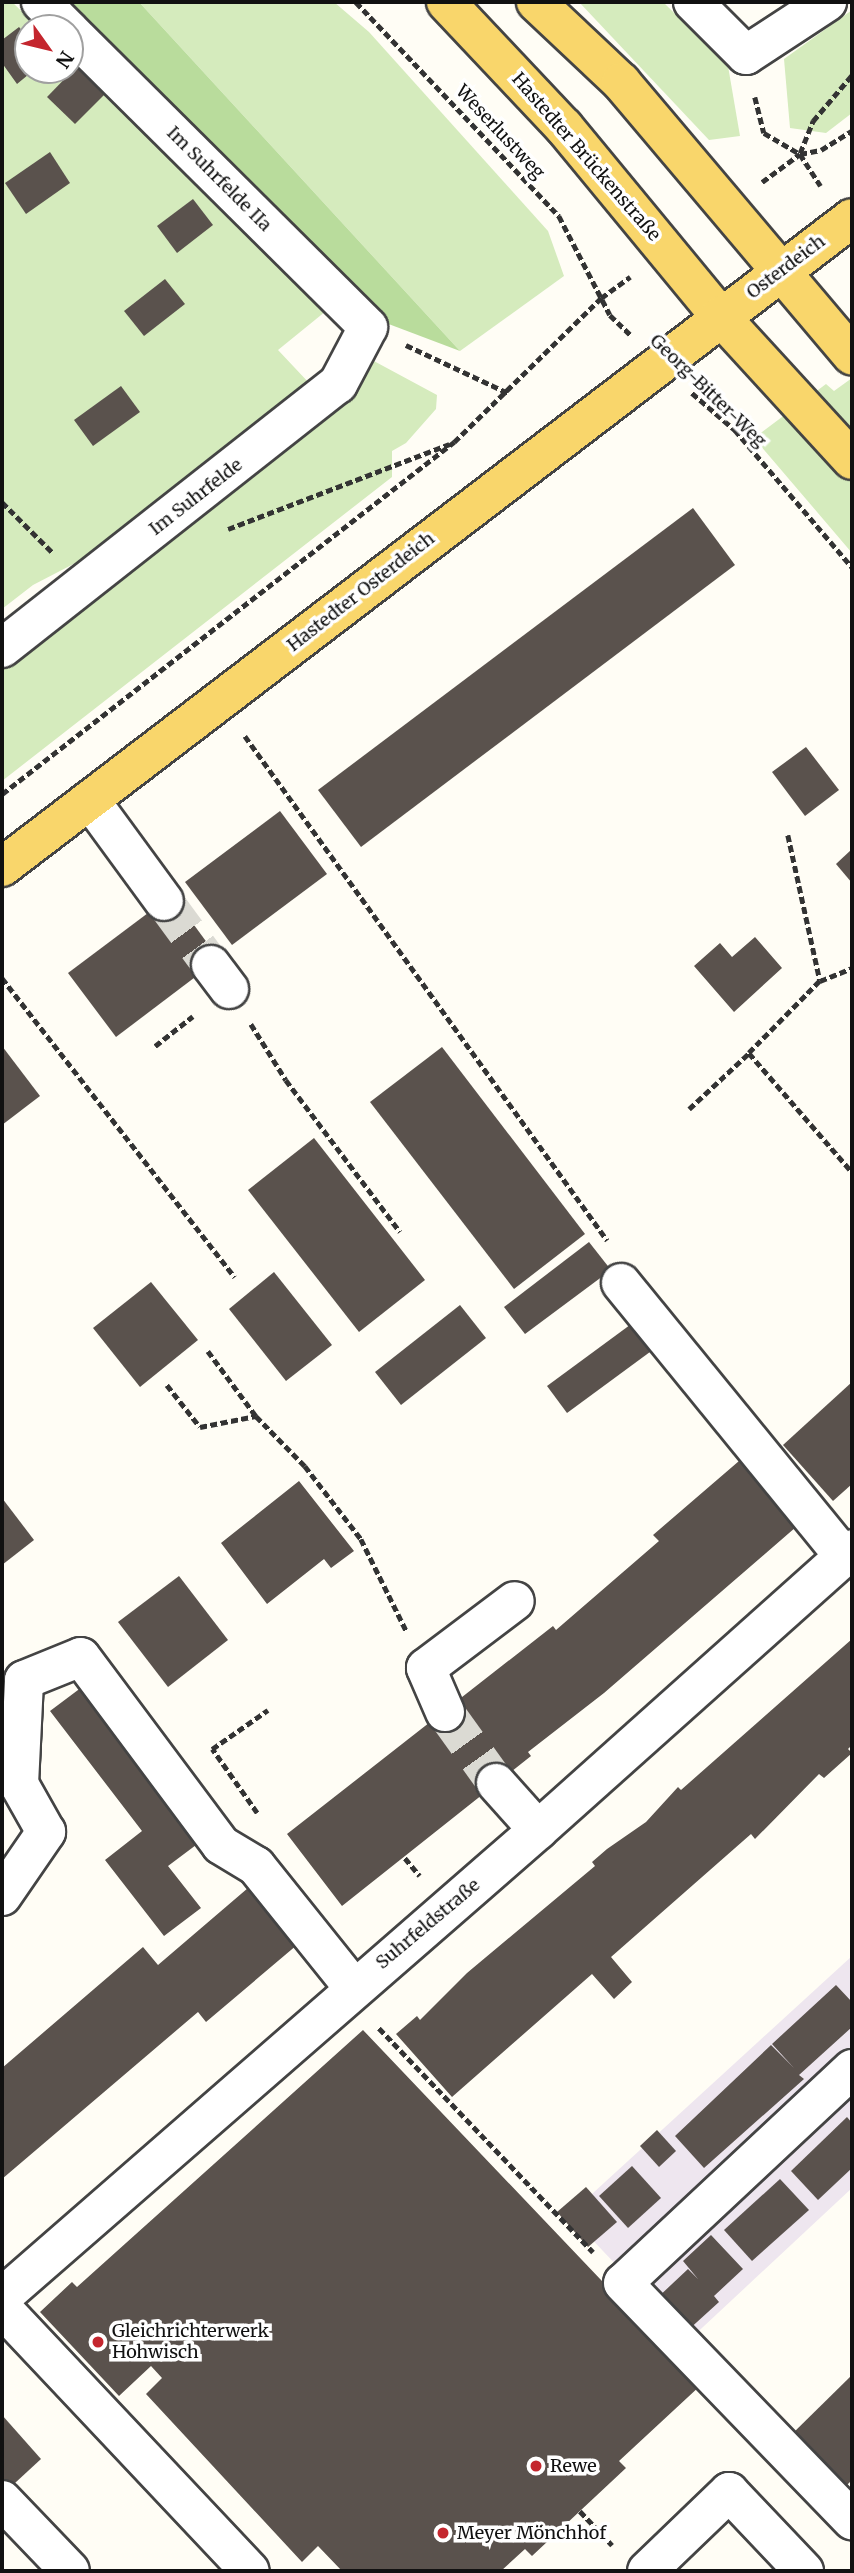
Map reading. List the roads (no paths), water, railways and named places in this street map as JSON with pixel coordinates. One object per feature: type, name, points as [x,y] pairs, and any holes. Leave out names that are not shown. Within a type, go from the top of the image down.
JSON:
[{"type":"main road","name":"Hastedter Brückenstraße","points":[[446,2],[564,127],[720,316],[852,460]]},
{"type":"main road","points":[[536,2],[621,82],[852,355]]},
{"type":"main road","name":"Osterdeich","points":[[720,316],[852,218]]},
{"type":"main road","name":"Hastedter Osterdeich","points":[[2,867],[720,316]]},
{"type":"street","points":[[692,2],[746,55],[827,2]]},
{"type":"street","name":"Im Suhrfelde IIa","points":[[84,44],[368,327]]},
{"type":"street","name":"Im Suhrfelde","points":[[2,649],[338,384],[368,327]]},
{"type":"street","points":[[90,800],[164,901]]},
{"type":"street","points":[[621,1283],[848,1552]]},
{"type":"street","name":"Suhrfeldstraße","points":[[2,2297],[350,1990],[538,1830],[848,1552]]},
{"type":"street","points":[[445,1712],[426,1668],[515,1601]]},
{"type":"street","points":[[2,1896],[46,1832],[19,1784],[24,1681],[81,1657],[220,1845],[256,1866],[350,1990]]},
{"type":"street","points":[[496,1783],[538,1830]]},
{"type":"street","points":[[852,2069],[623,2283],[852,2520]]},
{"type":"street","points":[[2,2308],[250,2571]]},
{"type":"street","points":[[632,2561],[729,2492],[804,2571]]},
{"type":"street","points":[[2,2500],[70,2571]]},
{"type":"street","points":[[2,2535],[37,2571]]},
{"type":"tunnel","points":[[164,901],[211,965]]},
{"type":"tunnel","points":[[445,1712],[496,1783]]},
{"type":"place","name":"Gleichrichterwerk Hohwisch","points":[[98,2342]]},
{"type":"place","name":"Rewe","points":[[536,2466]]},
{"type":"place","name":"Meyer Mönchhof","points":[[443,2533]]}]
